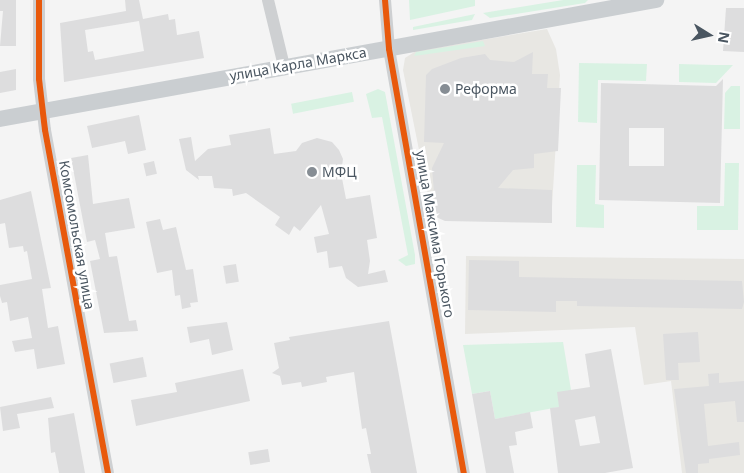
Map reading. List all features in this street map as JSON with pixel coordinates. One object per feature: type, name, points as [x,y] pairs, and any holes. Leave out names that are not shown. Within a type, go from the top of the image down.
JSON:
[{"type":"main road","name":"улица Карла Маркса","points":[[0,120],[284,66],[389,49],[656,0]]},
{"type":"street","name":"Комсомольская улица","points":[[39,0],[39,79],[43,111],[108,473]]},
{"type":"street","points":[[268,0],[284,66]]},
{"type":"street","name":"улица Максима Горького","points":[[385,0],[389,49],[464,473]]},
{"type":"shaded area","points":[[547,29],[556,49],[560,75],[551,223],[432,215],[403,70],[405,58],[416,51]]},
{"type":"shaded area","points":[[466,256],[744,259],[744,473],[682,473],[671,381],[644,385],[635,327],[465,334]]},
{"type":"green space","points":[[409,0],[475,0],[475,6],[410,20]]},
{"type":"green space","points":[[563,0],[588,0],[585,3],[490,18],[483,13]]},
{"type":"green space","points":[[475,14],[472,20],[413,30],[413,27]]},
{"type":"green space","points":[[483,41],[485,46],[414,56],[416,52]]},
{"type":"green space","points":[[579,63],[647,64],[646,81],[598,80],[597,123],[578,122]]},
{"type":"green space","points":[[679,64],[733,65],[716,83],[679,82]]},
{"type":"green space","points":[[731,86],[740,86],[740,129],[724,129],[725,93]]},
{"type":"green space","points":[[378,89],[385,92],[415,255],[415,264],[406,266],[398,260],[408,255],[382,117],[372,118],[366,94]]},
{"type":"green space","points":[[352,92],[354,102],[293,114],[291,104]]},
{"type":"green space","points":[[725,163],[739,163],[738,230],[697,230],[697,206],[724,206]]},
{"type":"green space","points":[[577,165],[596,165],[595,204],[604,205],[604,228],[576,227]]},
{"type":"green space","points":[[563,342],[571,390],[559,407],[495,419],[490,391],[472,394],[463,345]]},
{"type":"building","points":[[0,0],[16,0],[16,46],[0,46],[3,11],[0,11]]},
{"type":"building","points":[[125,0],[139,0],[143,19],[168,14],[169,20],[175,19],[177,35],[199,31],[204,58],[64,82],[60,23],[126,11]],"holes":[[[139,21],[144,51],[95,60],[93,51],[88,52],[85,30]]]},
{"type":"building","points":[[726,8],[744,8],[744,52],[723,51]]},
{"type":"building","points":[[533,52],[532,74],[548,74],[547,88],[561,88],[558,151],[534,154],[534,168],[513,170],[498,188],[552,190],[552,223],[445,221],[436,217],[432,168],[444,143],[424,142],[426,75],[432,69],[461,58],[485,54],[490,60],[514,62]]},
{"type":"building","points":[[16,69],[16,90],[0,93],[0,72]]},
{"type":"building","points":[[723,79],[720,203],[599,200],[601,83],[716,86]],"holes":[[[629,128],[664,128],[664,166],[629,166]]]},
{"type":"building","points":[[139,115],[146,150],[128,154],[125,141],[92,148],[87,126]]},
{"type":"building","points":[[270,128],[274,154],[296,151],[302,143],[317,138],[332,142],[339,150],[343,159],[341,173],[346,199],[370,195],[377,238],[367,240],[370,261],[368,274],[385,270],[388,282],[358,287],[346,278],[342,266],[329,268],[327,251],[317,253],[314,237],[329,234],[321,205],[300,231],[294,226],[289,235],[275,225],[280,217],[246,193],[233,196],[232,189],[214,188],[212,176],[198,176],[199,180],[186,170],[179,139],[191,137],[195,161],[208,149],[231,145],[229,135]]},
{"type":"building","points":[[88,155],[93,204],[129,198],[135,228],[105,233],[109,257],[117,256],[129,321],[136,320],[138,331],[104,333],[90,261],[100,259],[95,240],[87,242],[71,158]]},
{"type":"building","points":[[154,161],[157,174],[146,176],[143,163]]},
{"type":"building","points":[[31,191],[51,288],[42,289],[48,328],[58,326],[65,364],[37,369],[34,349],[15,352],[12,341],[32,338],[28,317],[10,321],[7,302],[2,303],[0,296],[0,285],[32,279],[27,251],[24,252],[23,246],[9,248],[5,223],[0,224],[0,200]]},
{"type":"building","points":[[160,219],[163,230],[176,227],[186,270],[193,269],[198,302],[190,303],[191,307],[182,309],[180,295],[175,296],[172,270],[157,273],[146,222]]},
{"type":"building","points":[[469,260],[519,261],[519,277],[742,281],[744,302],[742,309],[577,306],[577,301],[556,301],[556,312],[468,310]]},
{"type":"building","points":[[236,264],[239,282],[226,284],[223,266]]},
{"type":"building","points":[[389,321],[417,473],[371,473],[367,454],[371,454],[366,428],[362,429],[354,372],[326,377],[327,382],[302,387],[301,382],[282,385],[280,376],[272,373],[279,368],[274,343],[290,340],[289,337]]},
{"type":"building","points":[[227,322],[233,350],[212,355],[209,339],[190,343],[187,327]]},
{"type":"building","points":[[698,332],[700,362],[678,363],[679,380],[666,380],[663,334]]},
{"type":"building","points":[[611,349],[633,468],[605,473],[558,473],[550,408],[559,407],[557,392],[590,387],[585,354]],"holes":[[[595,416],[600,443],[580,446],[575,420]]]},
{"type":"building","points":[[143,357],[147,377],[113,383],[110,363]]},
{"type":"building","points":[[243,369],[250,401],[136,426],[131,400],[177,392],[175,383]]},
{"type":"building","points":[[719,373],[719,383],[744,381],[744,422],[737,422],[735,401],[704,404],[708,446],[739,442],[740,455],[709,459],[709,463],[698,464],[698,473],[686,473],[674,389],[709,386],[708,374]]},
{"type":"building","points":[[490,391],[495,419],[530,412],[533,428],[515,432],[517,445],[509,446],[514,473],[486,473],[472,394]]},
{"type":"building","points":[[51,397],[54,408],[17,414],[20,428],[3,431],[0,407]]},
{"type":"building","points":[[74,413],[85,473],[59,473],[55,452],[51,453],[48,418]]},
{"type":"building","points":[[268,449],[270,462],[250,465],[248,452]]},
{"type":"cycle path","points":[[39,0],[39,79],[45,130],[108,473]]},
{"type":"cycle path","points":[[385,0],[389,49],[464,473]]},
{"type":"place","name":"Реформа","points":[[445,89]]},
{"type":"place","name":"МФЦ","points":[[312,172]]}]
